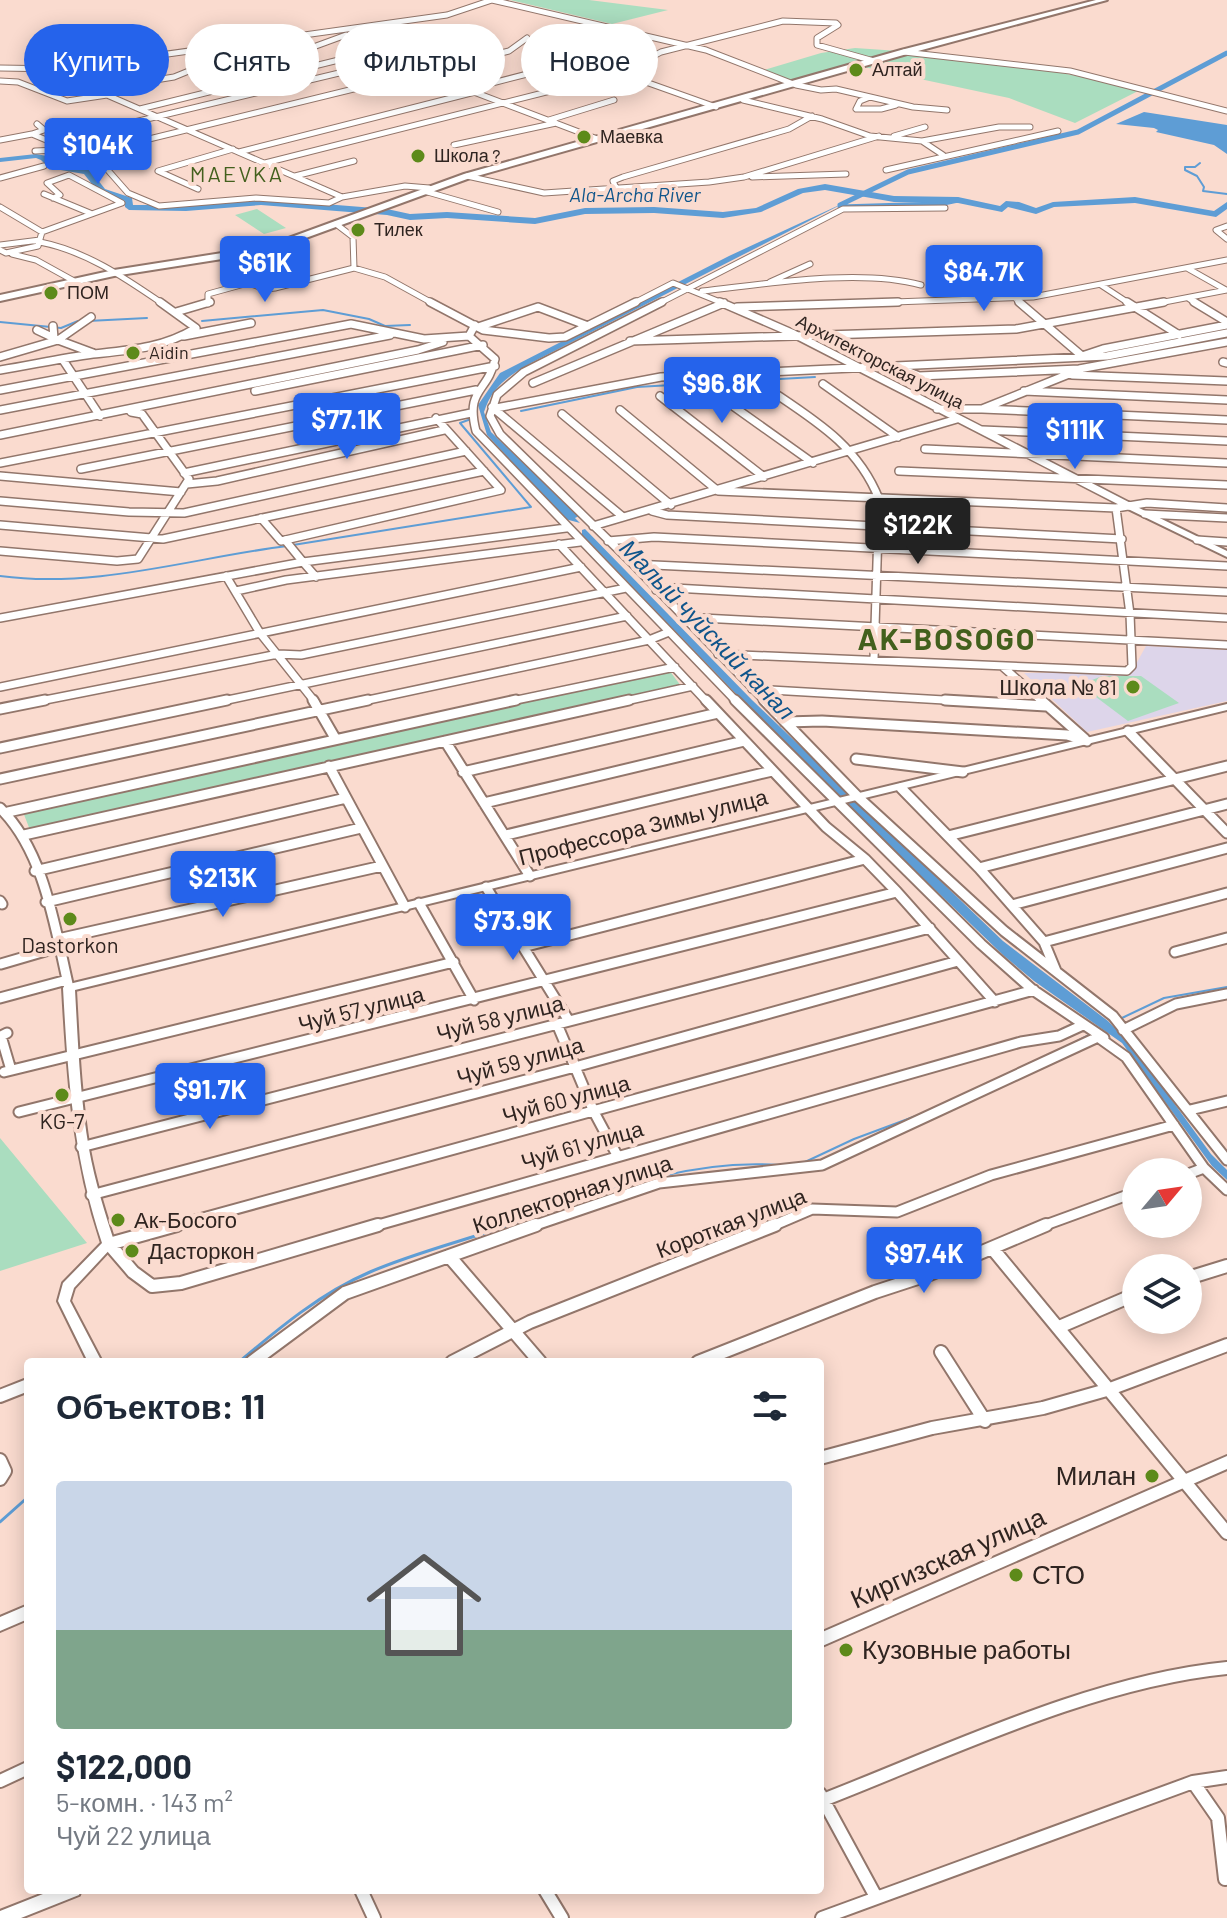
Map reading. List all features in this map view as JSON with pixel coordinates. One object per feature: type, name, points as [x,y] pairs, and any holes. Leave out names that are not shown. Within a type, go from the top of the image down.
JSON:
[{"type":"main road","points":[[0,298],[114,273],[289,241],[467,176],[904,52],[1104,0]]},
{"type":"main road","name":"Киргизская улица","points":[[824,1638],[1227,1462]]},
{"type":"main road","points":[[0,1624],[24,1614]]},
{"type":"street","points":[[389,24],[447,15],[492,0],[729,57],[796,85],[947,110]]},
{"type":"street","points":[[658,54],[790,21],[836,23],[838,25],[817,38],[817,45],[874,61]]},
{"type":"street","points":[[1,68],[60,69],[335,32]]},
{"type":"street","points":[[169,78],[201,66],[275,61],[335,37]]},
{"type":"street","points":[[904,52],[1024,64],[1150,90],[1227,111]]},
{"type":"street","points":[[140,109],[335,61]]},
{"type":"street","points":[[32,134],[51,142],[335,74]]},
{"type":"street","points":[[0,81],[24,84]]},
{"type":"street","points":[[658,86],[716,107]]},
{"type":"street","points":[[55,162],[335,93]]},
{"type":"street","points":[[54,96],[67,101],[100,96]]},
{"type":"street","points":[[109,96],[342,197]]},
{"type":"street","points":[[198,189],[158,171],[459,96]]},
{"type":"street","points":[[485,96],[600,140]]},
{"type":"street","points":[[265,163],[536,96]]},
{"type":"street","points":[[870,97],[860,101],[856,109],[881,109],[900,104]]},
{"type":"street","points":[[548,120],[614,100]]},
{"type":"street","points":[[743,100],[910,142],[999,127],[1030,127]]},
{"type":"street","points":[[616,188],[613,181],[623,177],[789,129],[812,116]]},
{"type":"street","points":[[454,145],[556,123]]},
{"type":"street","points":[[0,140],[44,130],[37,124]]},
{"type":"street","points":[[891,137],[925,127]]},
{"type":"street","points":[[886,170],[1058,131]]},
{"type":"street","points":[[744,177],[879,136]]},
{"type":"street","points":[[922,141],[943,155]]},
{"type":"street","points":[[35,151],[58,150],[106,168],[114,185],[144,203],[159,206],[256,198],[329,203],[342,197],[405,186],[498,212]]},
{"type":"street","points":[[295,176],[354,161]]},
{"type":"street","points":[[0,178],[44,166]]},
{"type":"street","points":[[467,176],[544,193],[744,177],[846,174]]},
{"type":"street","points":[[44,194],[72,208],[90,213],[122,203],[71,176],[47,183],[60,195],[53,198]]},
{"type":"street","points":[[0,207],[42,232],[86,218],[90,213]]},
{"type":"street","points":[[945,208],[843,209],[524,372],[497,395],[490,416],[500,434],[633,564],[858,797],[1004,931],[1113,1016],[1225,1156]]},
{"type":"street","points":[[336,224],[353,237],[354,268]]},
{"type":"street","points":[[1227,226],[1216,230],[1227,239]]},
{"type":"street","points":[[36,260],[42,232]]},
{"type":"street","points":[[2,251],[40,243],[58,244],[114,273],[176,312],[196,328],[184,336]]},
{"type":"street","points":[[2,251],[36,260],[74,281]]},
{"type":"street","points":[[734,308],[1015,298],[1227,260]]},
{"type":"street","points":[[764,285],[810,264]]},
{"type":"street","points":[[176,312],[210,303],[208,294],[248,283],[275,288],[354,268],[385,277],[477,326],[500,334],[565,337],[588,326]]},
{"type":"street","points":[[1187,268],[1227,291]]},
{"type":"street","points":[[698,292],[841,281],[906,281],[921,285]]},
{"type":"street","name":"Архитекторская улица","points":[[588,326],[675,284],[689,288],[794,334],[857,366],[864,373],[1227,554]]},
{"type":"street","points":[[1101,285],[1179,335]]},
{"type":"street","points":[[630,341],[978,331],[1043,324],[1227,291]]},
{"type":"street","points":[[1015,298],[1082,356]]},
{"type":"street","points":[[1188,298],[1227,323]]},
{"type":"street","points":[[533,383],[724,303]]},
{"type":"street","points":[[0,435],[405,353],[469,336],[477,326],[538,307],[588,326]]},
{"type":"street","points":[[0,357],[56,339],[91,317]]},
{"type":"street","points":[[0,370],[96,354],[109,355],[251,323]]},
{"type":"street","points":[[1082,356],[1227,323]]},
{"type":"street","points":[[0,390],[351,324],[393,335],[444,341]]},
{"type":"street","points":[[53,326],[56,339]]},
{"type":"street","points":[[37,330],[96,354]]},
{"type":"street","points":[[494,408],[514,407],[631,381],[857,366],[968,364],[1107,356],[1227,333]]},
{"type":"street","points":[[0,410],[393,335]]},
{"type":"street","points":[[469,336],[483,345],[495,359],[495,366],[471,401],[476,431],[566,528],[835,802],[981,944],[1034,990],[1102,1038],[1133,1066],[1204,1168],[1227,1190]]},
{"type":"street","points":[[891,365],[919,376],[1079,369],[1227,342]]},
{"type":"street","points":[[125,411],[142,414],[483,345]]},
{"type":"street","points":[[63,360],[100,416]]},
{"type":"street","points":[[0,463],[495,366]]},
{"type":"street","points":[[1072,375],[1079,369]]},
{"type":"street","points":[[982,409],[1072,375],[1227,381]]},
{"type":"street","points":[[823,384],[898,437]]},
{"type":"street","points":[[709,389],[813,463]]},
{"type":"street","points":[[81,469],[476,390]]},
{"type":"street","points":[[770,390],[855,450],[874,483],[879,499],[874,659]]},
{"type":"street","points":[[1024,391],[1227,400]]},
{"type":"street","points":[[660,396],[764,477]]},
{"type":"street","points":[[494,408],[623,517]]},
{"type":"street","points":[[937,409],[1227,420]]},
{"type":"street","points":[[620,410],[718,491],[1116,508],[1147,503],[1227,508]]},
{"type":"street","points":[[184,473],[471,413]]},
{"type":"street","points":[[0,551],[117,561],[138,559],[189,479],[142,414]]},
{"type":"street","points":[[562,414],[671,505]]},
{"type":"street","points":[[264,518],[277,538],[285,540],[501,490],[436,418]]},
{"type":"street","points":[[593,526],[957,419]]},
{"type":"street","points":[[187,484],[217,481],[444,430]]},
{"type":"street","points":[[978,430],[1227,441]]},
{"type":"street","points":[[925,449],[1227,463]]},
{"type":"street","points":[[0,501],[184,513],[466,451]]},
{"type":"street","points":[[0,525],[151,539],[484,471]]},
{"type":"street","points":[[899,471],[1227,485]]},
{"type":"street","points":[[0,476],[181,492]]},
{"type":"street","points":[[718,654],[1127,671],[1132,666],[1132,641],[1116,508]]},
{"type":"street","points":[[652,511],[667,515],[1122,539]]},
{"type":"street","points":[[1145,514],[1227,518]]},
{"type":"street","points":[[0,618],[303,562],[566,528]]},
{"type":"street","points":[[543,529],[564,544],[581,567],[808,808],[897,892],[995,1002]]},
{"type":"street","points":[[608,541],[654,537],[1227,566]]},
{"type":"street","points":[[285,540],[316,577]]},
{"type":"street","points":[[1197,540],[1227,542]]},
{"type":"street","points":[[236,591],[316,577],[580,542]]},
{"type":"street","points":[[633,564],[877,573],[1227,592]]},
{"type":"street","points":[[0,687],[581,567]]},
{"type":"street","points":[[226,576],[260,633],[320,709],[335,738]]},
{"type":"street","points":[[0,709],[278,654],[301,655],[626,588]]},
{"type":"street","points":[[656,590],[674,588],[1227,618]]},
{"type":"street","points":[[0,748],[627,616]]},
{"type":"street","points":[[683,617],[1227,645]]},
{"type":"street","points":[[0,779],[649,640],[669,632]]},
{"type":"street","points":[[1003,666],[1087,741]]},
{"type":"street","points":[[91,1358],[64,1301],[68,1286],[109,1244],[91,1195],[81,1147],[68,984],[24,835],[4,810],[675,667]]},
{"type":"street","points":[[24,835],[693,686]]},
{"type":"street","points":[[752,689],[1046,706]]},
{"type":"street","name":"Профессора Зимы улица","points":[[68,984],[405,907],[1227,707]]},
{"type":"street","points":[[463,772],[718,713]]},
{"type":"street","points":[[785,722],[822,721],[1067,735],[1087,741]]},
{"type":"street","points":[[1128,731],[1227,833]]},
{"type":"street","points":[[445,741],[530,876]]},
{"type":"street","points":[[484,803],[744,741]]},
{"type":"street","points":[[856,759],[963,772]]},
{"type":"street","points":[[329,766],[405,907]]},
{"type":"street","points":[[948,836],[1227,766]]},
{"type":"street","points":[[506,835],[772,771]]},
{"type":"street","points":[[901,788],[979,868],[1044,942],[1058,974]]},
{"type":"street","points":[[35,871],[346,798]]},
{"type":"street","points":[[979,868],[1227,804]]},
{"type":"street","points":[[46,902],[361,828]]},
{"type":"street","points":[[1012,905],[1227,848]]},
{"type":"street","points":[[523,947],[865,859]]},
{"type":"street","points":[[1,964],[58,943],[382,866]]},
{"type":"street","points":[[486,887],[569,1021]]},
{"type":"street","name":"Чуй 57 улица","points":[[19,1112],[897,892]]},
{"type":"street","points":[[1044,942],[1227,893]]},
{"type":"street","points":[[419,903],[474,1000]]},
{"type":"street","name":"Чуй 58 улица","points":[[81,1147],[930,928]]},
{"type":"street","points":[[1175,952],[1227,938]]},
{"type":"street","name":"Чуй 59 улица","points":[[91,1195],[575,1067],[958,961]]},
{"type":"street","points":[[7,1033],[1,1036],[8,1071],[454,962]]},
{"type":"street","points":[[0,998],[68,984]]},
{"type":"street","name":"Чуй 60 улица","points":[[109,1244],[1034,990]]},
{"type":"street","points":[[1123,1030],[1176,1004],[1227,994]]},
{"type":"street","points":[[557,1024],[594,1112],[617,1155]]},
{"type":"street","name":"Чуй 61 улица","points":[[109,1244],[133,1272],[152,1286],[162,1287],[617,1155],[1021,1042],[1059,1036],[1083,1025]]},
{"type":"street","name":"Коллекторная улица","points":[[257,1358],[345,1293],[659,1183],[822,1165],[1102,1038]]},
{"type":"street","points":[[1190,1110],[1227,1101]]},
{"type":"street","name":"Короткая улица","points":[[460,1358],[511,1331],[812,1209],[897,1212],[991,1175],[1174,1125]]},
{"type":"street","points":[[708,1358],[1122,1197]]},
{"type":"street","points":[[992,1248],[1227,1533]]},
{"type":"street","points":[[449,1256],[536,1358]]},
{"type":"street","points":[[1202,1274],[1227,1266]]},
{"type":"street","points":[[1059,1327],[1122,1300]]},
{"type":"street","points":[[824,1457],[932,1428],[985,1421],[1110,1389],[1227,1345]]},
{"type":"street","points":[[941,1352],[985,1421]]},
{"type":"street","points":[[0,1396],[24,1387]]},
{"type":"street","points":[[0,1460],[5,1471],[0,1479]]},
{"type":"street","points":[[824,1796],[1047,1713],[1177,1673],[1227,1668]]},
{"type":"street","points":[[0,1781],[24,1770]]},
{"type":"street","points":[[822,1918],[1193,1782],[1227,1777]]},
{"type":"street","points":[[1193,1782],[1218,1818],[1225,1879]]},
{"type":"street","points":[[824,1801],[876,1897]]},
{"type":"street","points":[[1,1918],[63,1894]]},
{"type":"street","points":[[363,1894],[374,1918]]},
{"type":"street","points":[[547,1894],[562,1918]]},
{"type":"shaded area","name":"Школа № 81","points":[[1146,646],[1227,650],[1227,701],[1087,732],[1024,673],[1131,673]]},
{"type":"green space","points":[[510,0],[589,0],[668,10],[612,24]]},
{"type":"green space","points":[[855,48],[899,51],[795,83],[764,70],[821,53]]},
{"type":"green space","points":[[908,54],[1022,65],[1142,89],[1075,123],[1009,98],[864,67]]},
{"type":"green space","points":[[257,209],[286,228],[264,234],[235,215]]},
{"type":"green space","points":[[669,670],[681,686],[30,830],[23,812]]},
{"type":"green space","points":[[1102,676],[1141,676],[1179,703],[1128,721],[1080,685]]},
{"type":"green space","points":[[0,1138],[87,1243],[0,1271]]},
{"type":"water","points":[[1144,112],[1227,125],[1227,154],[1214,145],[1156,132],[1158,130],[1154,128],[1116,124]]},
{"type":"water","points":[[848,201],[531,363],[496,389],[484,412],[491,432],[579,516],[575,518],[580,523],[565,519],[487,435],[478,405],[500,373],[729,256]]},
{"type":"water","points":[[585,529],[752,700],[1003,941],[1108,1021],[1134,1048],[1211,1154],[1227,1170],[1227,1180],[1212,1166],[1122,1043],[1034,981],[1003,955],[801,761],[582,535]]},
{"type":"waterway","points":[[840,205],[908,172],[1078,132],[1227,53]]},
{"type":"waterway","name":"Ala-Archa River","points":[[0,160],[36,156],[44,158],[52,166],[87,172],[102,191],[129,200],[129,207],[186,208],[261,202],[387,212],[410,217],[447,215],[535,221],[585,211],[654,210],[723,215],[758,210],[801,191],[825,187],[894,199],[958,200],[1002,209],[1006,204],[1019,205],[1036,211],[1053,205],[1135,200],[1216,214],[1227,205]]},
{"type":"waterway","points":[[1200,163],[1195,167],[1185,167],[1185,170],[1197,176],[1204,187],[1203,191],[1227,194]]},
{"type":"waterway","points":[[840,207],[939,204],[958,200]]},
{"type":"waterway","points":[[202,321],[323,310],[369,319],[385,326],[410,325]]},
{"type":"waterway","points":[[88,321],[147,318]]},
{"type":"waterway","points":[[0,322],[61,328],[78,321]]},
{"type":"waterway","points":[[521,411],[637,387],[815,377]]},
{"type":"waterway","points":[[293,545],[531,507],[460,423],[471,419]]},
{"type":"waterway","points":[[0,576],[36,579],[108,575],[287,546]]},
{"type":"waterway","points":[[1122,1018],[1164,998],[1227,987]]},
{"type":"waterway","points":[[1064,1048],[1091,1034]]},
{"type":"waterway","points":[[805,1162],[854,1139],[924,1113]]},
{"type":"waterway","points":[[506,1226],[605,1192],[673,1173],[743,1164],[779,1165]]},
{"type":"waterway","points":[[244,1358],[334,1290],[404,1259],[506,1226]]},
{"type":"waterway","points":[[0,1522],[24,1501]]},
{"type":"place","name":"Алтай","points":[[856,70]]},
{"type":"place","name":"Маевка","points":[[584,137]]},
{"type":"place","name":"Школа ?","points":[[418,156]]},
{"type":"place","name":"Тилек","points":[[358,230]]},
{"type":"place","name":"ПОМ","points":[[51,293]]},
{"type":"place","name":"Aidin","points":[[133,353]]},
{"type":"place","name":"Школа № 81","points":[[1133,687]]},
{"type":"place","name":"Dastorkon","points":[[70,919]]},
{"type":"place","name":"KG-7","points":[[62,1095]]},
{"type":"place","name":"Ак-Босого","points":[[118,1220]]},
{"type":"place","name":"Дасторкон","points":[[132,1251]]},
{"type":"place","name":"Милан","points":[[1152,1476]]},
{"type":"place","name":"СТО","points":[[1016,1575]]},
{"type":"place","name":"Кузовные работы","points":[[846,1650]]},
{"type":"district","name":"MAEVKA","points":[[237,174]]},
{"type":"district","name":"AK-BOSOGO","points":[[947,640]]},
{"type":"water label","name":"Малый чуйский канал","points":[[707,630]]}]
